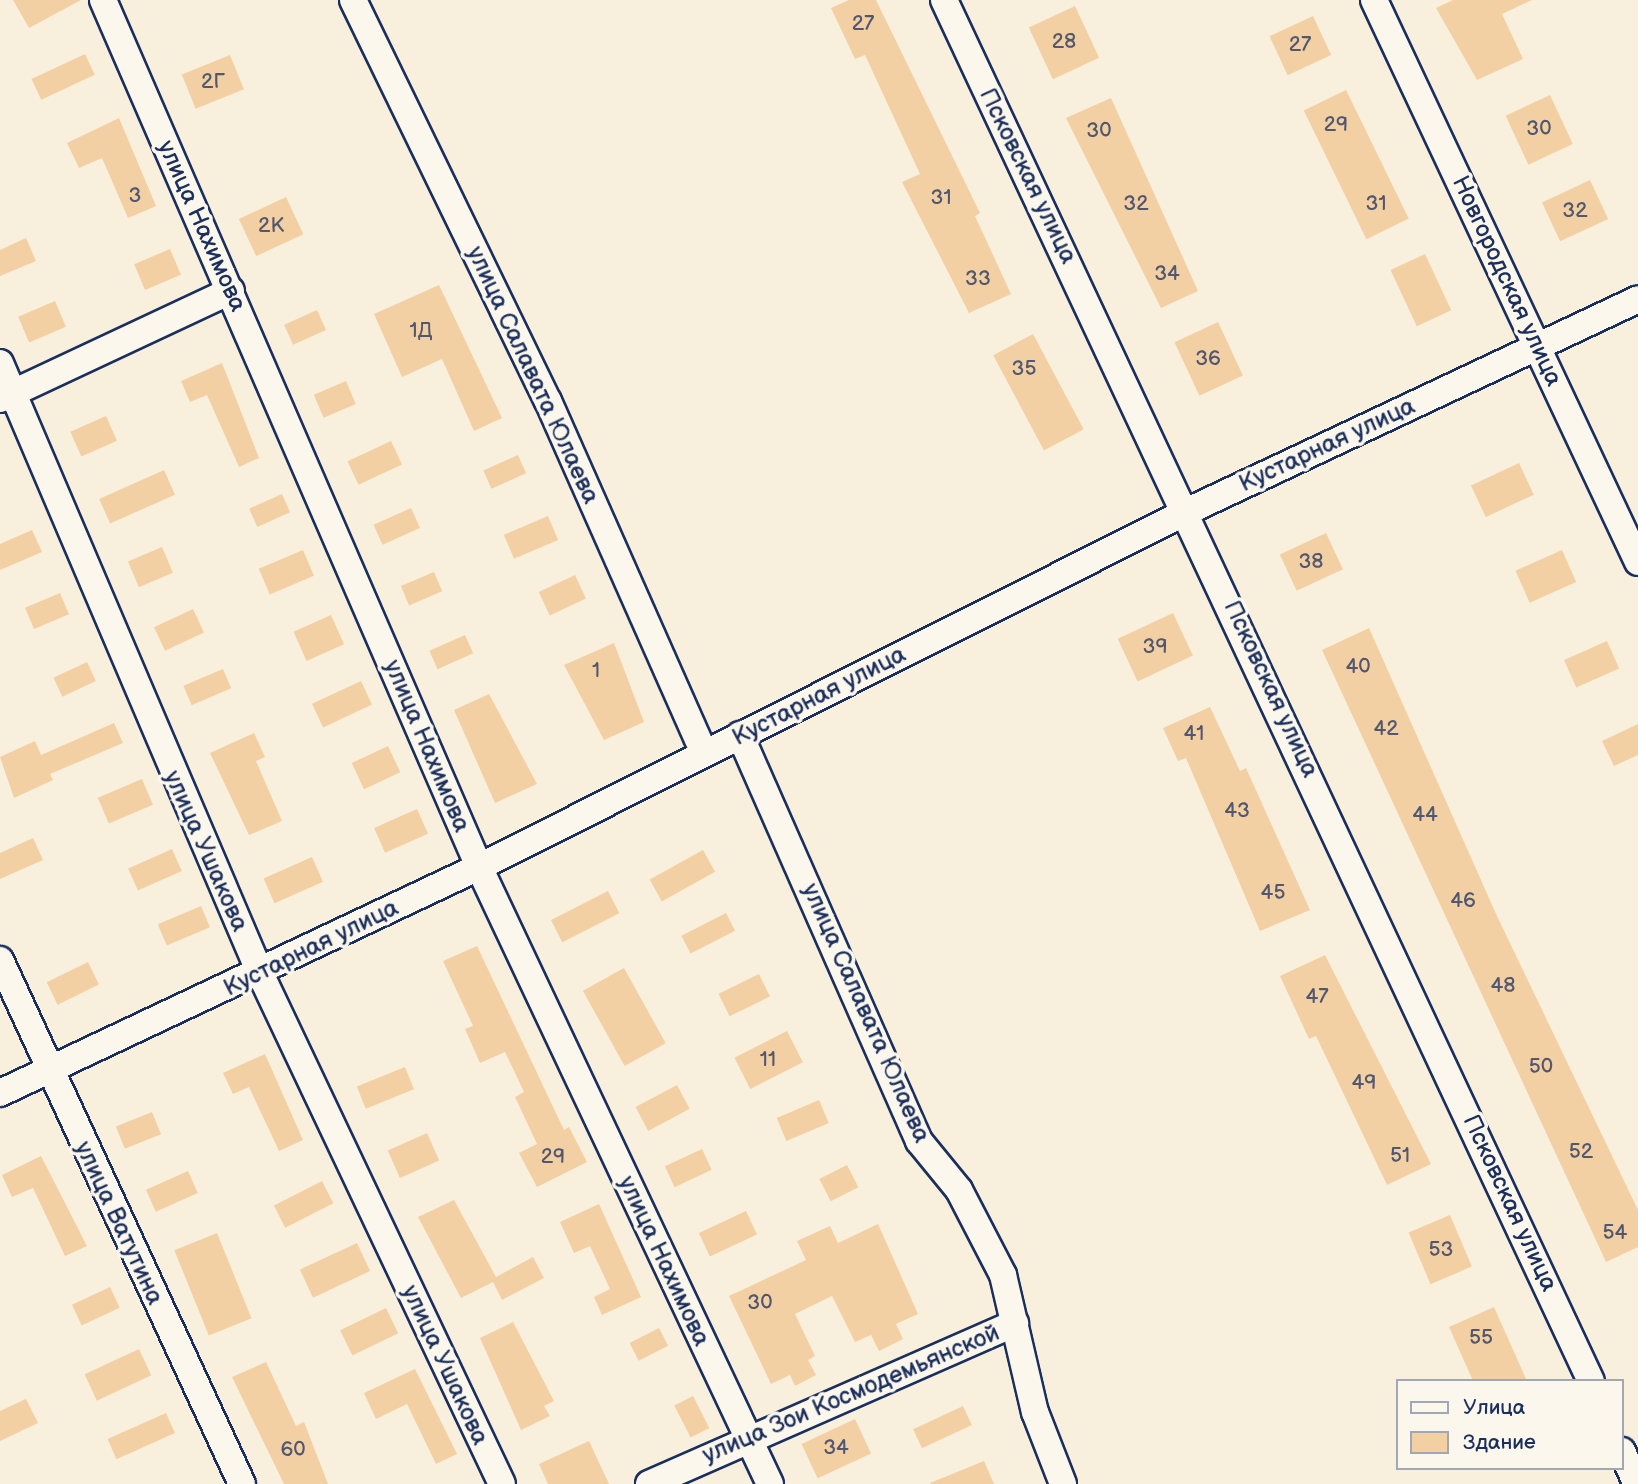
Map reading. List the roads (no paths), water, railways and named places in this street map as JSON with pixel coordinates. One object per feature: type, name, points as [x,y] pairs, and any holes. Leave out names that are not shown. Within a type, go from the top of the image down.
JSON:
[{"type":"street","name":"улица Нахимова","points":[[103,0],[479,867],[769,1484]]},
{"type":"street","name":"улица Салавата Юлаева","points":[[353,0],[548,401],[704,753]]},
{"type":"street","name":"Псковская улица","points":[[944,0],[1188,510],[1590,1379]]},
{"type":"street","name":"Новгородская улица","points":[[1374,0],[1638,562]]},
{"type":"street","points":[[7,396],[231,292]]},
{"type":"street","name":"Кустарная улица","points":[[0,1093],[260,973],[479,867],[1188,510],[1638,299]]},
{"type":"street","name":"улица Ушакова","points":[[0,363],[7,396],[260,973],[502,1484]]},
{"type":"street","name":"улица Салавата Юлаева","points":[[740,735],[919,1141],[959,1190],[1003,1275],[1035,1412],[1063,1484]]},
{"type":"street","name":"улица Ватутина","points":[[0,960],[48,1070],[242,1484]]},
{"type":"street","name":"улица Зои Космодемьянской","points":[[649,1484],[747,1436],[1015,1324]]},
{"type":"street","points":[[1624,1455],[1637,1484]]}]
